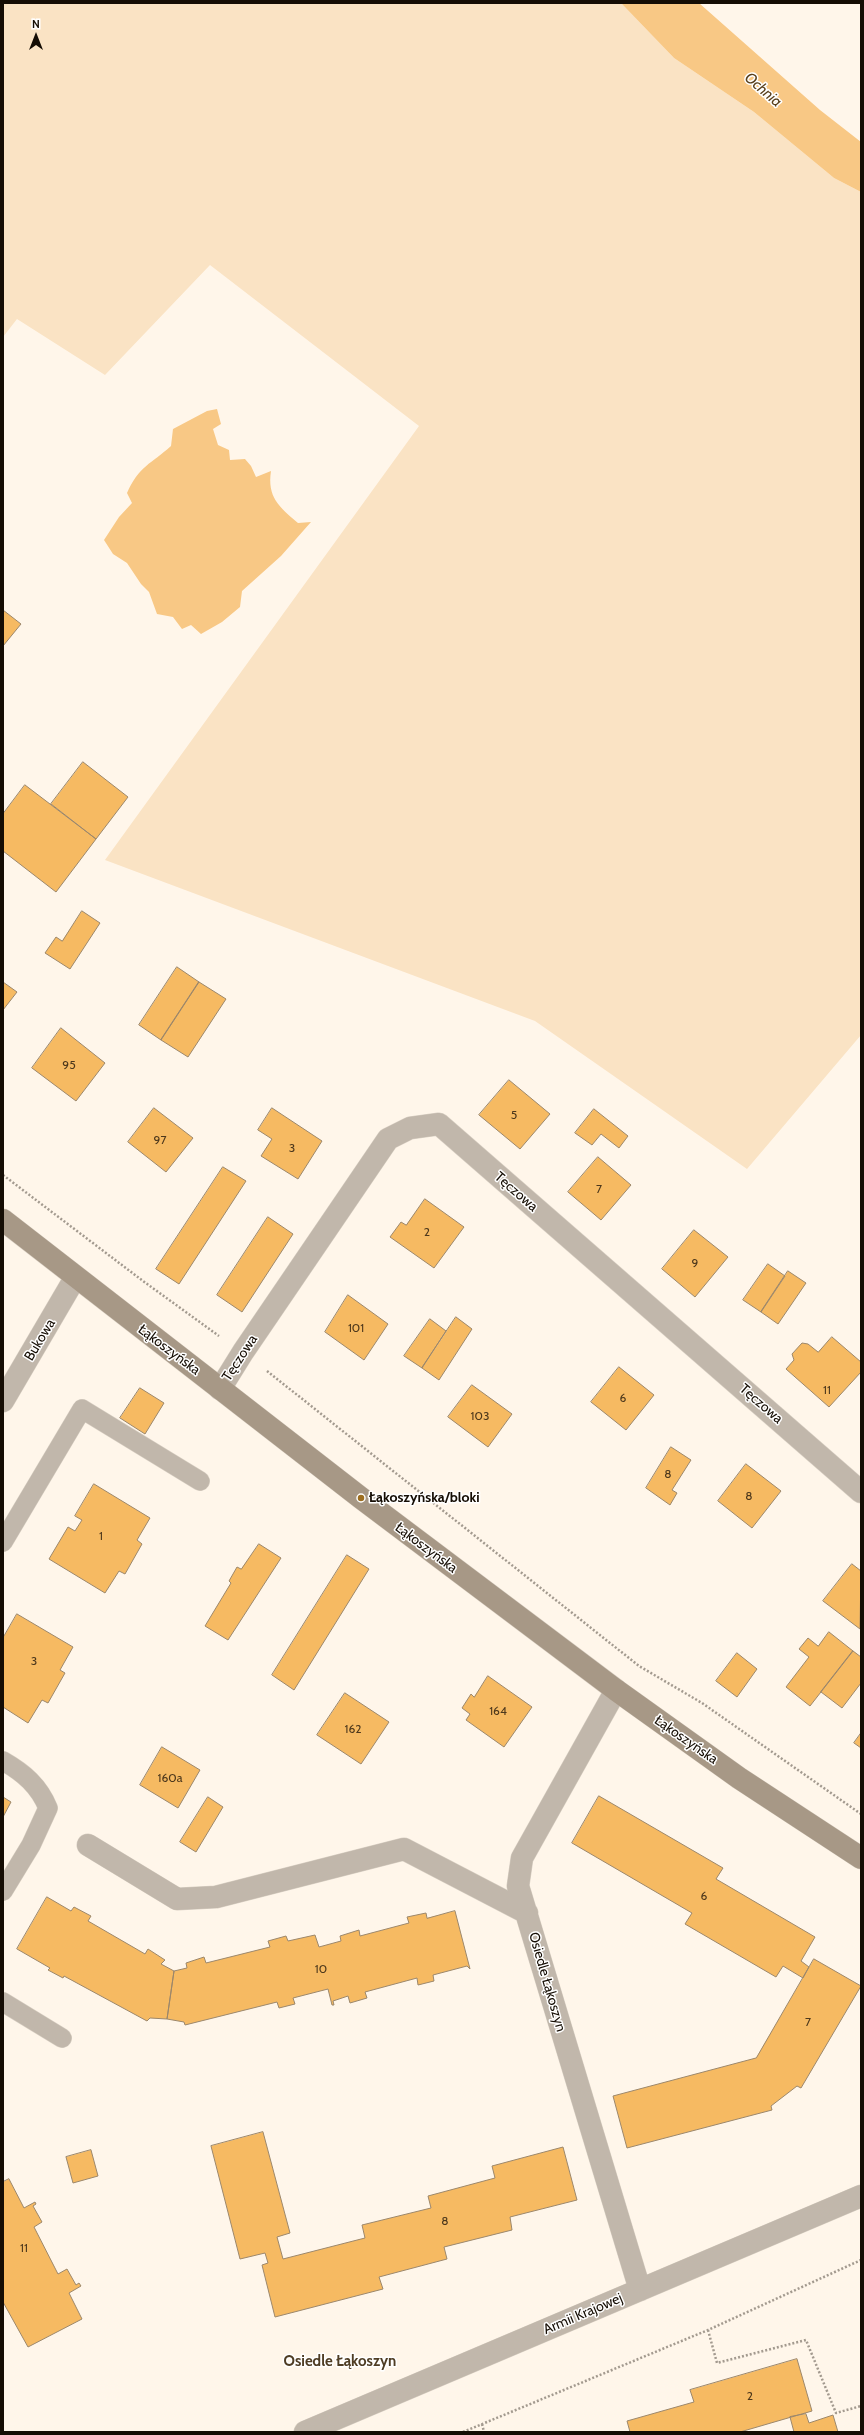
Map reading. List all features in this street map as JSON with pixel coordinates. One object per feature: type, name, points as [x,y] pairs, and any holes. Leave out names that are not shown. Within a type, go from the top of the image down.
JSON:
[{"type":"street","name":"Tęczowa","points":[[220,1389],[243,1352],[388,1139],[410,1128],[439,1124],[861,1492]]},
{"type":"street","name":"Łąkoszyńska","points":[[3,1220],[75,1278],[361,1498],[616,1690],[740,1778],[861,1858]]},
{"type":"street","name":"Bukowa","points":[[3,1401],[75,1278]]},
{"type":"street","name":"Osiedle Łąkoszyn","points":[[616,1690],[522,1858],[518,1886],[640,2290]]},
{"type":"street","points":[[88,1845],[176,1899],[216,1897],[404,1849],[527,1913]]},
{"type":"street","name":"Armii Krajowej","points":[[305,2432],[861,2196]]},
{"type":"lane","points":[[3,1542],[82,1409],[200,1481]]},
{"type":"lane","points":[[3,1761],[23,1773],[42,1793],[48,1808],[31,1845],[3,1891]]},
{"type":"lane","points":[[3,2002],[62,2038]]},
{"type":"path","points":[[3,1175],[143,1281],[243,1352],[639,1666],[702,1703],[861,1814]]},
{"type":"path","points":[[464,2432],[708,2330],[861,2260]]},
{"type":"path","points":[[708,2330],[717,2363],[806,2340],[836,2413],[861,2406]]},
{"type":"path","points":[[482,2424],[484,2432]]},
{"type":"shaded area","points":[[3,3],[621,3],[674,58],[754,112],[834,178],[861,192],[861,1035],[747,1169],[535,1021],[105,860],[419,426],[210,265],[105,375],[17,319],[3,337]]},
{"type":"water","name":"Ochnia","points":[[621,3],[699,3],[820,110],[861,142],[861,192],[834,178],[754,112],[674,58]]},
{"type":"water","points":[[217,409],[221,424],[213,429],[218,445],[229,450],[230,460],[245,459],[251,466],[256,477],[271,471],[271,488],[276,501],[285,512],[298,523],[311,522],[281,556],[242,591],[240,607],[222,622],[201,634],[191,625],[182,629],[173,617],[157,614],[149,592],[141,584],[127,563],[113,554],[104,540],[119,517],[132,503],[127,493],[136,477],[146,466],[171,446],[173,429],[207,411]]},
{"type":"building","points":[[3,610],[21,624],[3,646]]},
{"type":"building","points":[[83,762],[128,797],[96,839],[51,804]]},
{"type":"building","points":[[25,785],[96,839],[56,892],[3,851],[3,814]]},
{"type":"building","points":[[82,911],[100,923],[70,969],[45,953],[56,937],[62,941]]},
{"type":"building","points":[[177,967],[199,982],[161,1040],[139,1025]]},
{"type":"building","points":[[3,982],[17,992],[3,1010]]},
{"type":"building","points":[[199,982],[226,999],[188,1057],[161,1040]]},
{"type":"building","points":[[61,1028],[105,1063],[76,1101],[32,1068]]},
{"type":"building","points":[[509,1080],[550,1114],[520,1149],[479,1115]]},
{"type":"building","points":[[154,1108],[193,1138],[166,1172],[128,1142]]},
{"type":"building","points":[[272,1108],[322,1141],[298,1179],[261,1156],[272,1139],[258,1130]]},
{"type":"building","points":[[594,1109],[628,1136],[619,1148],[601,1134],[592,1145],[575,1133]]},
{"type":"building","points":[[598,1157],[631,1185],[601,1220],[568,1192]]},
{"type":"building","points":[[223,1167],[246,1181],[179,1284],[156,1269]]},
{"type":"building","points":[[425,1199],[464,1227],[434,1268],[390,1237],[401,1222],[406,1225]]},
{"type":"building","points":[[268,1217],[293,1234],[242,1312],[217,1295]]},
{"type":"building","points":[[694,1230],[728,1257],[695,1297],[662,1269]]},
{"type":"building","points":[[768,1264],[785,1276],[761,1312],[743,1300]]},
{"type":"building","points":[[788,1271],[806,1283],[778,1324],[761,1312]]},
{"type":"building","points":[[348,1295],[388,1324],[364,1360],[325,1332]]},
{"type":"building","points":[[456,1317],[472,1329],[439,1380],[422,1368]]},
{"type":"building","points":[[430,1319],[446,1331],[422,1368],[404,1356]]},
{"type":"building","points":[[832,1337],[861,1362],[861,1372],[829,1407],[786,1369],[794,1360],[792,1354],[802,1343],[808,1344],[818,1352]]},
{"type":"building","points":[[619,1367],[654,1395],[626,1430],[591,1402]]},
{"type":"building","points":[[472,1385],[512,1414],[488,1447],[448,1417]]},
{"type":"building","points":[[140,1388],[164,1403],[145,1434],[120,1418]]},
{"type":"building","points":[[671,1447],[691,1460],[672,1490],[677,1493],[670,1505],[646,1488]]},
{"type":"building","points":[[746,1464],[781,1491],[752,1528],[718,1501]]},
{"type":"building","points":[[94,1484],[150,1518],[137,1540],[142,1544],[125,1574],[119,1571],[105,1593],[49,1559],[68,1527],[75,1531],[82,1520],[75,1516]]},
{"type":"building","points":[[259,1544],[281,1558],[228,1640],[205,1626],[231,1583],[229,1581],[237,1567],[241,1569]]},
{"type":"building","points":[[347,1555],[369,1569],[294,1690],[272,1675]]},
{"type":"building","points":[[852,1564],[861,1571],[860,1629],[823,1601]]},
{"type":"building","points":[[17,1614],[73,1647],[60,1670],[65,1673],[48,1703],[42,1700],[28,1723],[3,1707],[3,1638]]},
{"type":"building","points":[[829,1632],[853,1651],[810,1706],[786,1687],[809,1657],[799,1649],[808,1638],[818,1646]]},
{"type":"building","points":[[853,1651],[861,1657],[861,1683],[842,1708],[821,1692]]},
{"type":"building","points":[[737,1653],[757,1669],[737,1697],[716,1681]]},
{"type":"building","points":[[488,1676],[532,1707],[504,1747],[466,1720],[470,1714],[462,1708],[471,1694],[474,1697]]},
{"type":"building","points":[[345,1693],[389,1722],[361,1764],[317,1735]]},
{"type":"building","points":[[861,1733],[861,1748],[854,1743]]},
{"type":"building","points":[[162,1747],[200,1770],[178,1808],[140,1785]]},
{"type":"building","points":[[599,1796],[723,1868],[716,1879],[815,1937],[801,1961],[809,1967],[803,1978],[783,1966],[776,1977],[685,1924],[692,1913],[572,1843]]},
{"type":"building","points":[[3,1797],[11,1802],[3,1817]]},
{"type":"building","points":[[208,1797],[223,1807],[196,1852],[180,1842]]},
{"type":"building","points":[[47,1897],[71,1911],[74,1907],[91,1916],[88,1921],[145,1954],[148,1949],[165,1960],[161,1964],[174,1971],[167,2019],[150,2018],[147,2021],[64,1976],[63,1978],[48,1970],[50,1968],[17,1949]]},
{"type":"building","points":[[455,1911],[470,1969],[467,1966],[433,1975],[434,1981],[418,1985],[417,1978],[365,1992],[367,1998],[350,2003],[348,1996],[333,2001],[334,2005],[332,2005],[328,1989],[293,1998],[295,2004],[279,2008],[277,2002],[185,2025],[184,2022],[167,2019],[174,1971],[187,1968],[186,1963],[204,1957],[206,1963],[270,1947],[268,1941],[286,1936],[288,1941],[315,1935],[319,1947],[341,1941],[340,1936],[359,1930],[360,1936],[409,1923],[407,1917],[426,1913],[427,1918]]},
{"type":"building","points":[[814,1959],[861,1986],[801,2088],[797,2086],[771,2106],[772,2110],[627,2148],[613,2096],[756,2058]]},
{"type":"building","points":[[263,2132],[290,2233],[277,2237],[283,2259],[365,2238],[362,2225],[431,2208],[428,2196],[495,2178],[492,2166],[563,2147],[577,2200],[510,2217],[512,2230],[444,2247],[447,2259],[379,2277],[383,2289],[275,2317],[262,2265],[268,2263],[265,2253],[240,2259],[211,2146]]},
{"type":"building","points":[[91,2150],[98,2176],[73,2183],[66,2157]]},
{"type":"building","points":[[9,2179],[24,2208],[35,2202],[36,2204],[33,2206],[42,2222],[34,2227],[58,2274],[67,2269],[76,2285],[79,2283],[81,2286],[69,2293],[82,2319],[28,2347],[3,2302],[3,2182]]},
{"type":"building","points":[[797,2359],[812,2411],[740,2432],[630,2432],[627,2421],[694,2402],[690,2390]]},
{"type":"building","points":[[806,2414],[809,2423],[833,2415],[838,2432],[794,2432],[790,2417]]},
{"type":"place","name":"Łąkoszyńska/bloki","points":[[361,1498]]},
{"type":"district","name":"Osiedle Łąkoszyn","points":[[340,2362]]}]
